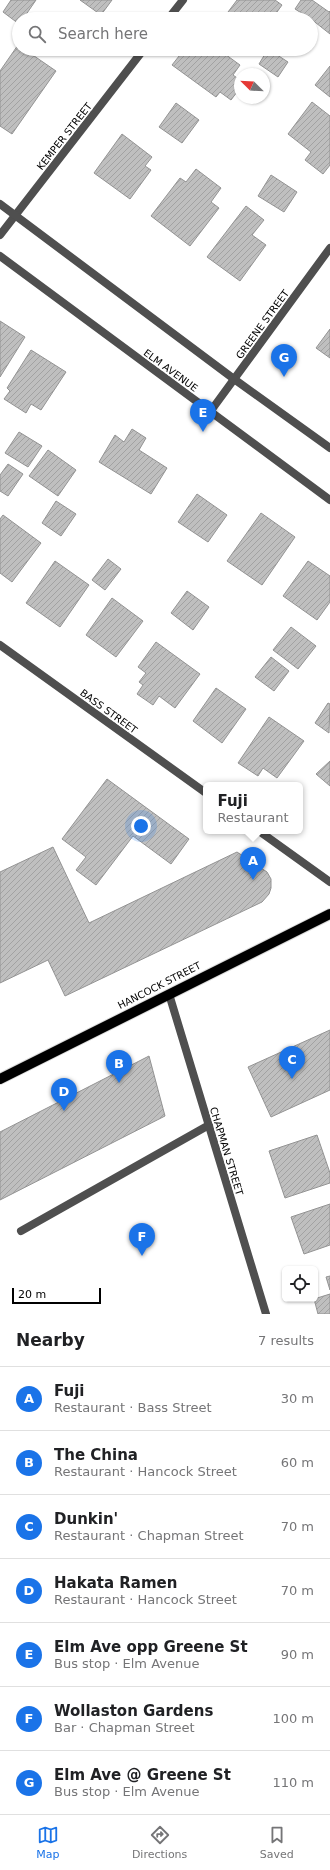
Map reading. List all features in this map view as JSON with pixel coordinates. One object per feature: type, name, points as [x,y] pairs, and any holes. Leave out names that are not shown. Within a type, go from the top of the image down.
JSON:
[{"type":"main road","name":"HANCOCK STREET","points":[[0,1080],[330,914]]},
{"type":"street","points":[[173,12],[182,0]]},
{"type":"street","name":"KEMPER STREET","points":[[0,235],[139,56]]},
{"type":"street","points":[[0,204],[234,379],[330,448]]},
{"type":"street","name":"GREENE STREET","points":[[210,412],[330,248]]},
{"type":"street","name":"ELM AVENUE","points":[[0,256],[330,500]]},
{"type":"street","name":"BASS STREET","points":[[0,645],[203,791]]},
{"type":"street","points":[[263,834],[330,882]]},
{"type":"street","name":"CHAPMAN STREET","points":[[169,994],[266,1314]]},
{"type":"street","points":[[21,1231],[209,1125]]},
{"type":"building","points":[[11,0],[36,0],[28,12],[12,12],[12,19],[3,12]]},
{"type":"building","points":[[80,0],[112,0],[103,12],[97,12]]},
{"type":"building","points":[[237,0],[275,0],[282,5],[277,12],[228,12]]},
{"type":"building","points":[[301,0],[312,0],[329,12],[330,11],[330,34],[318,25],[318,12],[300,12],[295,9]]},
{"type":"building","points":[[12,54],[12,56],[34,56],[56,71],[12,134],[0,126],[0,71]]},
{"type":"building","points":[[179,56],[228,56],[240,65],[238,68],[234,68],[234,96],[231,100],[220,92],[216,97],[172,65]]},
{"type":"building","points":[[264,56],[279,56],[288,62],[278,77],[270,72],[270,68],[265,68],[259,64]]},
{"type":"building","points":[[330,66],[330,97],[315,85]]},
{"type":"building","points":[[312,102],[330,116],[330,165],[323,174],[305,160],[311,152],[288,134]]},
{"type":"building","points":[[176,103],[199,120],[182,143],[159,127]]},
{"type":"building","points":[[122,134],[152,157],[145,166],[151,170],[130,199],[94,173]]},
{"type":"building","points":[[196,169],[221,188],[211,202],[219,208],[190,246],[151,216],[180,178],[186,182]]},
{"type":"building","points":[[271,175],[297,192],[284,212],[258,196]]},
{"type":"building","points":[[246,206],[264,220],[252,235],[266,245],[240,281],[207,257]]},
{"type":"building","points":[[0,321],[25,337],[0,377]]},
{"type":"building","points":[[330,329],[330,358],[316,348]]},
{"type":"building","points":[[31,350],[66,372],[41,410],[31,404],[26,413],[4,399],[10,391],[7,388]]},
{"type":"building","points":[[132,429],[146,438],[139,450],[167,468],[151,494],[99,462],[115,435],[124,442]]},
{"type":"building","points":[[19,432],[42,446],[28,467],[5,453]]},
{"type":"building","points":[[48,450],[76,470],[58,496],[29,476]]},
{"type":"building","points":[[8,464],[23,474],[8,496],[0,491],[0,475]]},
{"type":"building","points":[[197,494],[227,515],[208,542],[178,522]]},
{"type":"building","points":[[56,501],[76,514],[61,536],[42,523]]},
{"type":"building","points":[[261,513],[295,537],[262,585],[227,561]]},
{"type":"building","points":[[3,515],[41,543],[12,582],[0,573],[0,519]]},
{"type":"building","points":[[108,559],[121,569],[105,590],[92,580]]},
{"type":"building","points":[[55,561],[89,585],[60,627],[26,603]]},
{"type":"building","points":[[308,561],[330,576],[330,602],[317,620],[283,596]]},
{"type":"building","points":[[187,591],[209,607],[193,630],[171,613]]},
{"type":"building","points":[[112,598],[143,621],[116,657],[86,635]]},
{"type":"building","points":[[291,627],[316,646],[298,669],[273,650]]},
{"type":"building","points":[[156,642],[200,674],[175,708],[159,696],[153,705],[137,694],[143,685],[139,682],[146,673],[138,667]]},
{"type":"building","points":[[271,657],[289,671],[274,691],[255,677]]},
{"type":"building","points":[[216,688],[246,709],[222,743],[193,721]]},
{"type":"building","points":[[328,703],[330,704],[329,733],[315,723]]},
{"type":"building","points":[[269,717],[304,741],[277,778],[263,768],[258,776],[238,763]]},
{"type":"building","points":[[330,761],[330,786],[316,774]]},
{"type":"building","points":[[107,779],[189,839],[171,864],[133,836],[96,885],[76,870],[86,857],[62,839]]},
{"type":"building","points":[[53,847],[89,923],[237,852],[267,872],[271,879],[271,888],[269,894],[262,902],[65,996],[48,960],[0,983],[0,872]]},
{"type":"building","points":[[330,1030],[330,1090],[271,1117],[248,1067]]},
{"type":"building","points":[[149,1056],[165,1116],[0,1200],[0,1132]]},
{"type":"building","points":[[317,1135],[330,1173],[330,1183],[285,1198],[269,1151]]},
{"type":"building","points":[[330,1204],[330,1245],[304,1254],[291,1217]]},
{"type":"building","points":[[330,1276],[330,1290],[326,1277]]},
{"type":"building","points":[[330,1294],[330,1314],[318,1314],[315,1302],[318,1302],[318,1298]]},
{"type":"place","name":"Elm Ave @ Greene St","points":[[284,377]]},
{"type":"place","name":"Elm Ave opp Greene St","points":[[203,432]]},
{"type":"place","name":"Fuji","points":[[253,880]]},
{"type":"place","name":"Dunkin'","points":[[292,1079]]},
{"type":"place","name":"The China","points":[[119,1083]]},
{"type":"place","name":"Hakata Ramen","points":[[64,1111]]},
{"type":"place","name":"Wollaston Gardens","points":[[142,1256]]}]
